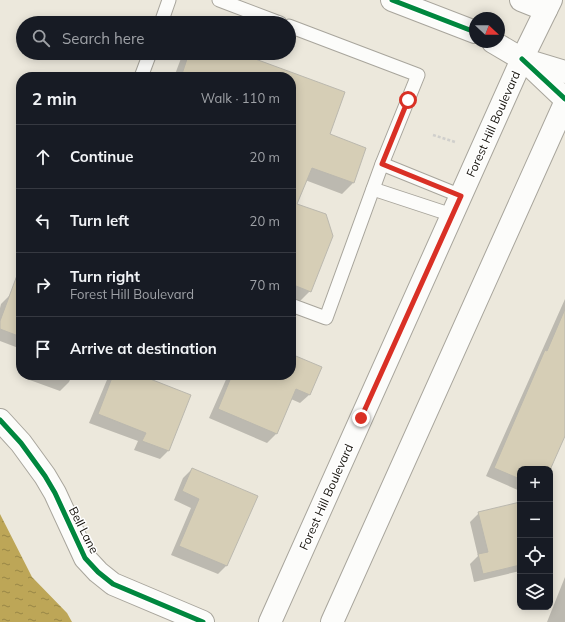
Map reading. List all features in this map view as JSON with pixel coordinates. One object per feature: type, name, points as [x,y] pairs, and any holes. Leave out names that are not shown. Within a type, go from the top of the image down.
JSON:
[{"type":"main road","points":[[392,0],[469,30]]},
{"type":"main road","points":[[521,0],[548,5]]},
{"type":"main road","name":"Forest Hill Boulevard","points":[[270,622],[522,59],[548,5]]},
{"type":"main road","points":[[503,48],[522,59],[565,99]]},
{"type":"main road","points":[[522,59],[565,72]]},
{"type":"main road","points":[[332,622],[565,103]]},
{"type":"main road","name":"Bell Lane","points":[[0,420],[21,443],[45,476],[55,493],[70,529],[85,558],[98,572],[113,584],[203,622]]},
{"type":"lane","points":[[164,16],[170,0]]},
{"type":"lane","points":[[219,0],[261,16]]},
{"type":"lane","points":[[296,29],[418,75],[382,164],[326,318],[296,307]]},
{"type":"lane","points":[[143,72],[147,60]]},
{"type":"lane","points":[[382,164],[456,206]]},
{"type":"lane","points":[[373,189],[456,206]]},
{"type":"path","points":[[434,135],[455,142]]},
{"type":"water","points":[[0,514],[32,577],[67,613],[72,622],[0,622]]},
{"type":"building","points":[[187,60],[258,60],[291,72],[183,72]]},
{"type":"building","points":[[296,74],[345,92],[330,134],[366,148],[354,183],[312,168],[297,204],[326,214],[333,236],[311,292],[296,286]]},
{"type":"building","points":[[16,278],[16,335],[0,329],[0,321]]},
{"type":"building","points":[[565,309],[565,436],[552,466],[517,466],[517,478],[494,468],[545,350],[547,351]]},
{"type":"building","points":[[296,356],[322,367],[310,395],[296,389],[277,434],[218,409],[230,380],[296,380]]},
{"type":"building","points":[[111,380],[153,380],[191,395],[169,451],[142,441],[146,433],[98,414]]},
{"type":"building","points":[[192,468],[258,496],[227,566],[179,546],[199,499],[182,491]]},
{"type":"building","points":[[517,503],[517,566],[483,574],[478,554],[488,552],[478,512]]},
{"type":"cycle path","points":[[392,0],[469,30]]},
{"type":"cycle path","points":[[522,59],[565,99]]},
{"type":"cycle path","points":[[0,420],[21,443],[45,476],[55,493],[85,558],[98,572],[113,584],[203,622]]},
{"type":"route","points":[[361,418],[461,196],[382,164],[408,100]]}]
